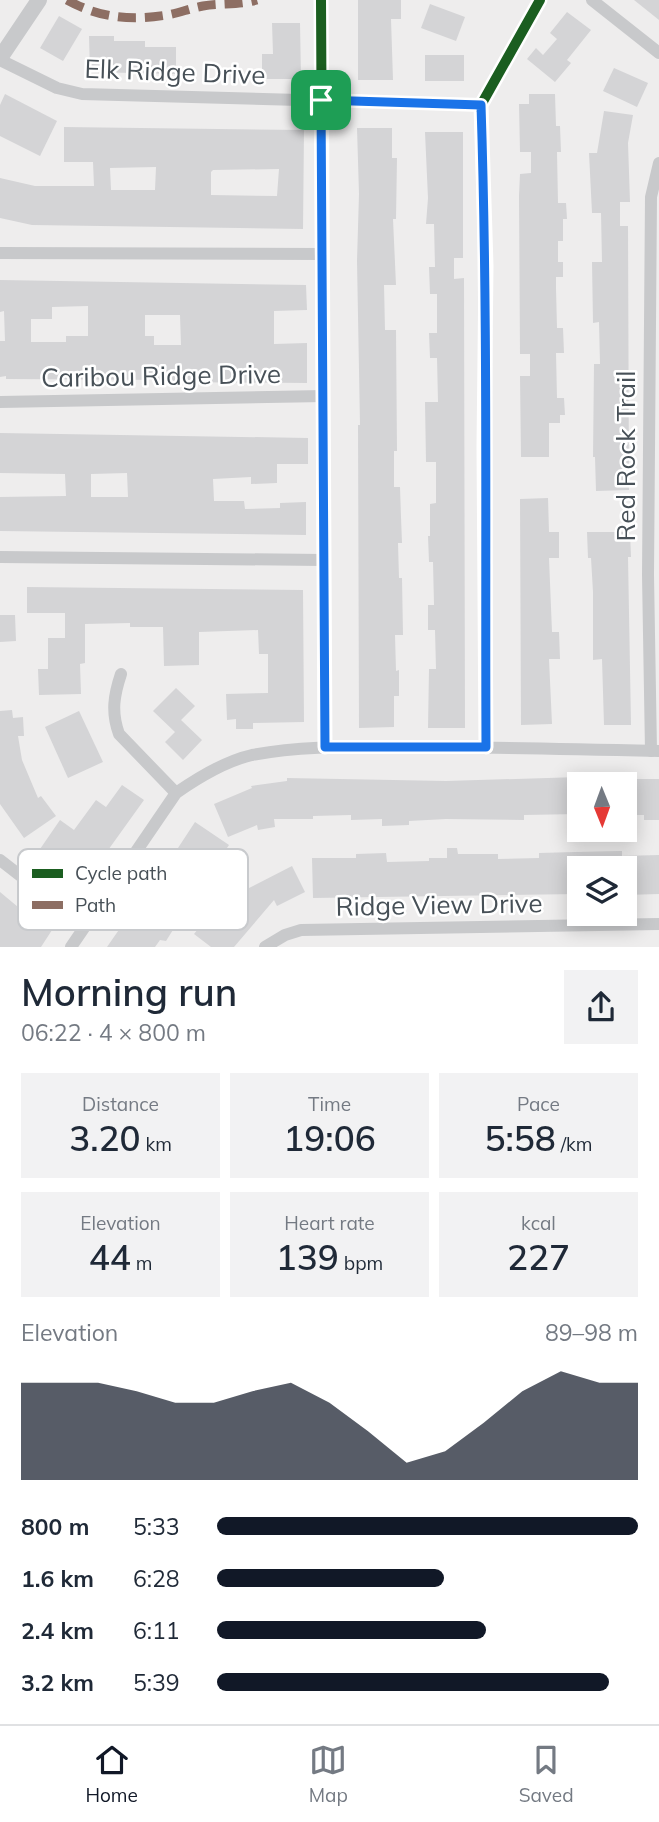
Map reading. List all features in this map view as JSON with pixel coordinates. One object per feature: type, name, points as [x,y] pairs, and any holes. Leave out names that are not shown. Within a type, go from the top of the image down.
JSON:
[{"type":"street","points":[[0,59],[39,0]]},
{"type":"street","points":[[321,0],[325,747]]},
{"type":"street","points":[[486,747],[486,267],[481,105],[540,0]]},
{"type":"street","points":[[592,0],[659,53]]},
{"type":"street","name":"Elk Ridge Drive","points":[[0,59],[57,88],[82,94],[481,105]]},
{"type":"street","name":"Red Rock Trail","points":[[655,751],[648,575],[651,197],[659,163]]},
{"type":"street","points":[[0,253],[323,254]]},
{"type":"street","name":"Caribou Ridge Drive","points":[[0,402],[324,396]]},
{"type":"street","points":[[0,557],[323,560]]},
{"type":"street","points":[[121,674],[113,704],[114,722],[119,734],[176,793]]},
{"type":"street","points":[[138,849],[176,793],[227,764],[252,755],[325,747],[655,751]]},
{"type":"street","points":[[0,860],[18,874]]},
{"type":"street","name":"Ridge View Drive","points":[[265,947],[285,935],[301,930],[659,924]]},
{"type":"street","points":[[71,947],[82,930]]},
{"type":"building","points":[[358,0],[401,0],[401,19],[391,19],[393,80],[358,80]]},
{"type":"building","points":[[634,0],[659,0],[659,20]]},
{"type":"building","points":[[430,4],[465,17],[456,41],[421,28]]},
{"type":"building","points":[[567,12],[591,30],[567,60],[571,63],[555,82],[527,59],[536,48],[543,55],[557,39],[550,33]]},
{"type":"building","points":[[59,16],[82,29],[63,61],[40,48]]},
{"type":"building","points":[[272,23],[300,23],[301,79],[262,79],[262,54],[273,54]]},
{"type":"building","points":[[89,36],[114,36],[114,41],[145,41],[145,47],[176,47],[176,74],[90,72]]},
{"type":"building","points":[[425,55],[464,55],[464,81],[425,81]]},
{"type":"building","points":[[614,68],[648,83],[637,107],[603,91]]},
{"type":"building","points":[[5,94],[57,121],[40,156],[0,136],[0,105]]},
{"type":"building","points":[[529,94],[555,94],[556,126],[560,126],[561,152],[557,152],[558,203],[566,203],[567,219],[563,219],[563,241],[558,241],[558,262],[563,262],[563,277],[556,277],[557,328],[563,328],[564,353],[556,353],[557,398],[564,398],[565,415],[560,415],[560,423],[549,423],[549,457],[521,457],[520,376],[530,376],[530,354],[520,354],[519,196],[520,174],[531,173],[531,152],[520,152],[519,104],[529,104]]},
{"type":"building","points":[[604,111],[633,115],[628,143],[630,202],[620,202],[620,226],[628,226],[629,490],[596,491],[593,457],[594,364],[600,364],[599,322],[593,323],[592,262],[602,262],[601,213],[592,213],[589,153],[597,153]]},
{"type":"building","points":[[64,127],[304,130],[303,229],[32,225],[0,218],[0,178],[35,186],[94,186],[93,162],[64,162]],"holes":[[[156,167],[155,190],[111,190],[110,168]],[[279,169],[277,196],[211,195],[213,170]]]},
{"type":"building","points":[[357,128],[392,128],[392,158],[397,158],[396,219],[393,219],[396,285],[384,285],[385,330],[396,330],[397,451],[394,451],[394,487],[400,487],[402,543],[398,543],[403,635],[395,635],[399,696],[394,696],[394,727],[359,728]]},
{"type":"building","points":[[425,132],[463,132],[463,258],[454,258],[454,279],[464,278],[465,728],[428,728],[429,669],[436,669],[435,630],[428,630],[428,605],[434,605],[433,562],[429,562],[428,536],[430,504],[436,503],[436,462],[426,462],[425,402],[438,402],[437,358],[430,358],[429,333],[437,333],[437,294],[430,294],[429,267],[435,267],[434,224],[426,224],[428,198]]},
{"type":"building","points":[[0,280],[306,285],[307,310],[274,311],[274,344],[307,343],[307,383],[6,379],[6,376],[0,377],[0,341],[5,341],[4,311],[0,312]],"holes":[[[88,306],[88,336],[66,336],[66,342],[31,342],[31,319],[52,319],[52,307]],[[145,315],[180,315],[181,345],[154,345],[154,336],[145,336]]]},
{"type":"building","points":[[0,433],[308,438],[308,464],[277,464],[277,483],[251,484],[251,477],[213,479],[214,501],[244,501],[245,509],[280,508],[280,503],[306,502],[306,535],[0,531],[0,497],[66,496],[65,474],[0,473]],"holes":[[[127,473],[128,497],[91,497],[91,474]]]},
{"type":"building","points":[[548,498],[549,532],[559,532],[559,558],[549,558],[552,632],[559,632],[560,659],[549,659],[552,724],[521,725],[520,499]]},
{"type":"building","points":[[587,532],[630,532],[631,557],[628,557],[631,725],[604,725],[602,659],[593,660],[593,592]]},
{"type":"building","points":[[27,587],[303,590],[304,722],[253,723],[253,729],[236,729],[236,719],[227,720],[226,694],[268,693],[268,654],[259,654],[258,630],[199,632],[199,665],[164,666],[163,627],[130,627],[130,623],[85,624],[85,663],[80,664],[81,694],[39,695],[38,669],[48,669],[48,638],[65,638],[65,613],[27,613]]},
{"type":"building","points":[[0,615],[15,615],[16,641],[0,642]]},
{"type":"building","points":[[176,688],[195,706],[181,720],[202,740],[183,760],[165,742],[175,732],[153,711]]},
{"type":"building","points":[[12,710],[13,718],[23,717],[24,736],[18,736],[22,760],[38,798],[41,796],[56,816],[24,838],[0,804],[0,711]]},
{"type":"building","points":[[79,711],[103,762],[68,778],[45,727]]},
{"type":"building","points":[[567,777],[567,814],[524,815],[524,820],[409,821],[409,825],[382,826],[382,819],[351,820],[351,815],[313,816],[313,819],[274,819],[275,827],[258,830],[257,825],[228,837],[214,804],[252,788],[251,786],[287,781],[287,778],[446,781]]},
{"type":"building","points":[[637,779],[659,779],[659,820],[644,820],[644,815],[637,815]]},
{"type":"building","points":[[122,785],[144,800],[109,849],[40,849],[60,820],[74,830],[96,800],[106,807]]},
{"type":"building","points":[[195,822],[229,845],[226,849],[177,849]]},
{"type":"building","points":[[447,848],[457,848],[458,854],[498,854],[498,859],[539,858],[539,853],[622,851],[622,856],[567,856],[567,894],[313,898],[312,858],[356,858],[356,854],[386,853],[387,862],[447,858]]},
{"type":"building","points":[[659,855],[659,894],[637,895],[637,856],[622,856]]},
{"type":"building","points":[[292,866],[305,892],[277,906],[274,900],[234,947],[211,947],[194,934],[197,930],[248,930],[249,888]]},
{"type":"building","points":[[0,892],[18,907],[18,930],[52,930],[41,947],[0,947]]},
{"type":"building","points":[[119,930],[173,930],[166,941],[160,940],[155,947],[107,947]]},
{"type":"marked path","points":[[67,0],[91,11],[128,18],[167,15],[203,6],[257,0]]},
{"type":"cycle path","points":[[321,0],[325,747]]},
{"type":"cycle path","points":[[486,747],[486,266],[481,105],[540,0]]},
{"type":"route","points":[[321,100],[481,105],[486,267],[486,747],[325,747],[321,100]]}]
